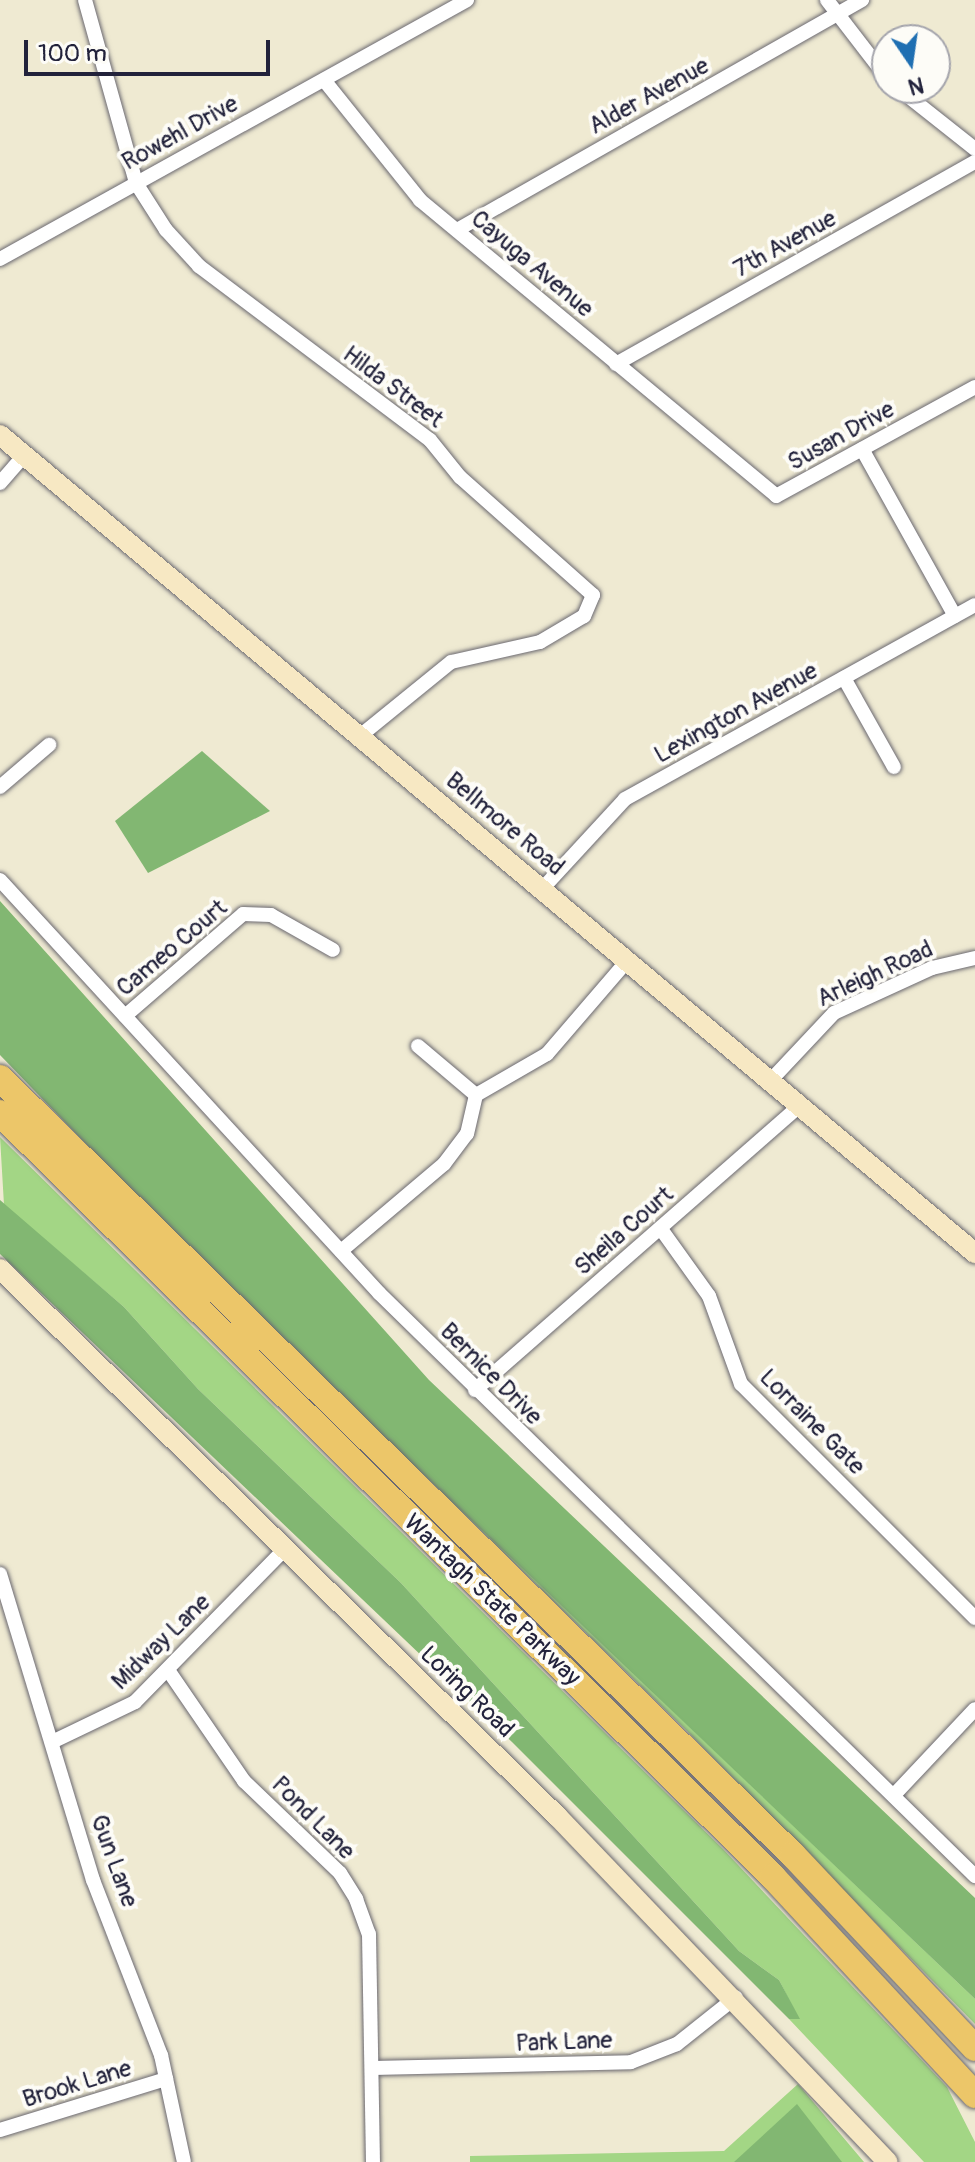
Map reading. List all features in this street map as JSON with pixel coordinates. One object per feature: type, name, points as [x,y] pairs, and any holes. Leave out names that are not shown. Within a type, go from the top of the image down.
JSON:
[{"type":"highway","name":"Wantagh State Parkway","points":[[0,1078],[793,1855],[966,2031],[975,2048]]},
{"type":"highway","name":"Wantagh State Parkway","points":[[0,1113],[773,1877],[975,2095]]},
{"type":"highway","points":[[927,2043],[975,2114]]},
{"type":"main road","name":"Bellmore Road","points":[[0,435],[975,1253]]},
{"type":"main road","name":"Loring Road","points":[[0,1269],[736,1997],[888,2162]]},
{"type":"street","name":"Hilda Street","points":[[85,0],[136,183],[199,266],[430,440],[460,477],[593,595],[584,616],[540,642],[451,662],[360,736]]},
{"type":"street","name":"Rowehl Drive","points":[[0,259],[467,0]]},
{"type":"street","points":[[827,0],[871,58]]},
{"type":"street","name":"Alder Avenue","points":[[457,230],[862,0]]},
{"type":"street","name":"Cayuga Avenue","points":[[324,80],[394,175],[733,462]]},
{"type":"street","points":[[918,104],[975,149]]},
{"type":"street","name":"7th Avenue","points":[[616,364],[975,162]]},
{"type":"street","name":"Susan Drive","points":[[733,462],[776,496],[975,387]]},
{"type":"street","points":[[862,449],[955,616]]},
{"type":"street","points":[[0,483],[24,455]]},
{"type":"street","name":"Lexington Avenue","points":[[542,889],[625,799],[975,605]]},
{"type":"street","points":[[844,678],[894,767]]},
{"type":"street","points":[[0,787],[49,745]]},
{"type":"street","name":"Bernice Drive","points":[[0,880],[341,1251],[475,1390],[975,1876]]},
{"type":"street","name":"Cameo Court","points":[[125,1016],[243,914],[271,915],[333,950]]},
{"type":"street","name":"Arleigh Road","points":[[771,1080],[834,1013],[932,968],[975,958]]},
{"type":"street","points":[[341,1251],[444,1164],[467,1134],[476,1095],[547,1054],[627,961]]},
{"type":"street","points":[[418,1046],[476,1095]]},
{"type":"street","name":"Sheila Court","points":[[475,1390],[800,1105]]},
{"type":"street","name":"Lorraine Gate","points":[[661,1229],[709,1296],[741,1384],[975,1618]]},
{"type":"street","name":"Midway Lane","points":[[52,1742],[113,1718],[168,1670],[284,1550]]},
{"type":"street","name":"Gun Lane","points":[[0,1574],[52,1742],[166,2079],[184,2162]]},
{"type":"street","name":"Pond Lane","points":[[168,1670],[244,1781],[340,1873],[356,1899],[369,1934],[373,2162]]},
{"type":"street","points":[[894,1795],[975,1709]]},
{"type":"street","name":"Park Lane","points":[[373,2068],[631,2062],[677,2044],[736,1997]]},
{"type":"street","name":"Brook Lane","points":[[0,2130],[166,2079]]},
{"type":"green space","points":[[202,751],[270,811],[148,873],[115,821]]},
{"type":"green space","points":[[0,901],[429,1380],[975,1898],[975,1999],[199,1261],[0,1055]]},
{"type":"green space","points":[[0,1137],[723,1849],[947,2087],[975,2142],[975,2162],[924,2162],[789,2019],[799,2019],[779,1980],[739,1951],[401,1583],[198,1389],[124,1307],[4,1205]]},
{"type":"green space","points":[[0,1200],[124,1307],[198,1389],[401,1583],[739,1951],[779,1980],[800,2019],[789,2019],[512,1742],[0,1254]]},
{"type":"green space","points":[[356,1409],[975,1999],[975,2024],[687,1731]]},
{"type":"green space","points":[[798,2084],[864,2162],[470,2162],[470,2156],[724,2151]]},
{"type":"green space","points":[[797,2104],[842,2162],[734,2162]]}]
